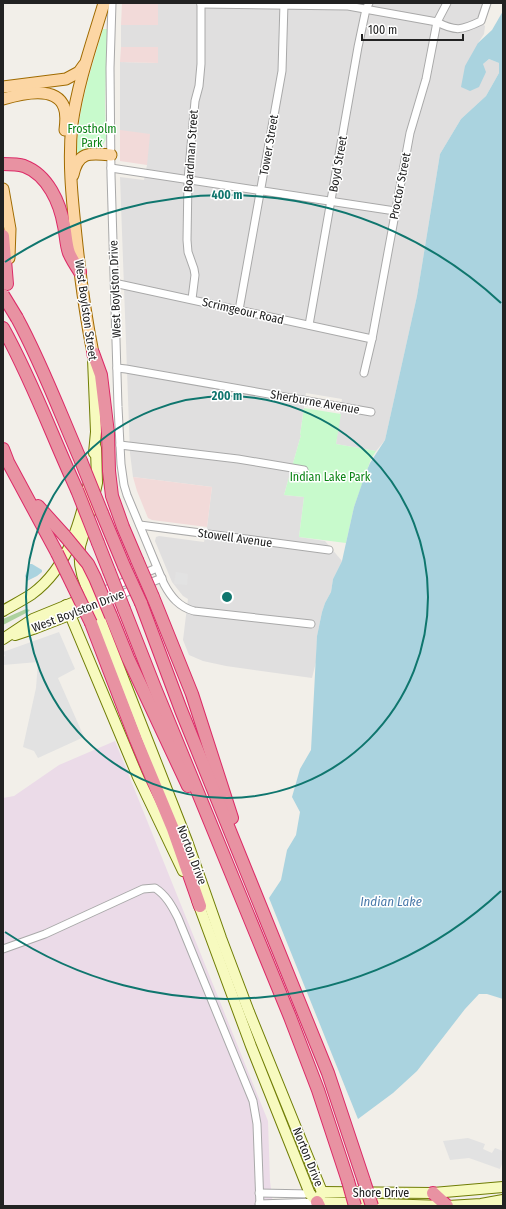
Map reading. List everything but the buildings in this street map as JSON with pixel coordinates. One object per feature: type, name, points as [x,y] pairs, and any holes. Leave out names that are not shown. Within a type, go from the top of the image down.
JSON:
[{"type":"highway","points":[[8,164],[24,166],[32,170],[54,195],[64,224],[69,253],[80,272]]},
{"type":"highway","points":[[3,236],[5,290],[17,318],[34,348],[124,566],[141,603],[181,710],[328,1073],[344,1116],[372,1206]]},
{"type":"highway","points":[[3,328],[27,373],[55,443],[77,490],[155,688],[290,1017],[318,1090],[355,1206]]},
{"type":"highway","points":[[93,353],[101,375],[108,433],[109,472],[112,496],[123,527],[192,694],[227,799],[244,863]]},
{"type":"highway","points":[[3,449],[8,462],[57,553],[91,623],[136,740],[173,829],[200,906]]},
{"type":"highway","points":[[8,462],[42,511],[88,564],[128,658],[173,755],[231,873]]},
{"type":"highway","points":[[433,1194],[447,1206]]},
{"type":"main road","name":"West Boylston Street","points":[[3,611],[32,594],[40,587],[55,571],[69,548],[90,480],[96,448],[93,353],[87,326],[80,272],[71,189],[70,155],[74,112],[85,64],[104,3]]},
{"type":"main road","points":[[3,87],[66,79],[79,72],[85,64]]},
{"type":"main road","points":[[3,99],[40,92],[50,95],[61,102],[65,109],[65,139],[70,155]]},
{"type":"main road","points":[[71,189],[75,166],[81,157],[87,154],[111,155]]},
{"type":"main road","points":[[3,189],[10,234],[3,302]]},
{"type":"main road","name":"Norton Drive","points":[[96,448],[97,483],[79,553],[81,574],[93,600],[187,841],[317,1199]]},
{"type":"main road","name":"West Boylston Drive","points":[[4,638],[33,619],[68,610],[93,600]]},
{"type":"main road","name":"Norton Drive","points":[[68,610],[138,777],[200,906],[215,953],[250,1046],[317,1199]]},
{"type":"main road","name":"Shore Drive","points":[[317,1199],[433,1194],[503,1187]]},
{"type":"main road","name":"Shore Drive","points":[[317,1199],[447,1206],[481,1204],[503,1200]]},
{"type":"street","name":"West Boylston Drive","points":[[93,600],[162,578],[124,485],[120,445],[111,168],[110,68],[112,3]]},
{"type":"street","points":[[201,3],[367,6],[437,22],[450,29],[466,28],[480,21],[487,3]]},
{"type":"street","name":"Boardman Street","points":[[192,299],[195,275],[188,252],[187,240],[188,180],[195,101],[200,86],[201,3]]},
{"type":"street","name":"Proctor Street","points":[[364,373],[372,339],[410,133],[426,79],[437,22],[447,3]]},
{"type":"street","name":"Tower Street","points":[[239,310],[282,65],[284,4]]},
{"type":"street","name":"Boyd Street","points":[[309,325],[367,6]]},
{"type":"street","points":[[111,168],[395,211]]},
{"type":"street","name":"Scrimgeour Road","points":[[114,283],[372,339]]},
{"type":"street","name":"Sherburne Avenue","points":[[117,368],[371,412]]},
{"type":"street","points":[[120,445],[238,459],[304,470]]},
{"type":"street","name":"Stowell Avenue","points":[[140,525],[329,550]]},
{"type":"street","name":"West Boylston Drive","points":[[93,600],[157,568]]},
{"type":"street","points":[[162,578],[169,592],[176,601],[191,610],[311,624]]},
{"type":"street","points":[[3,949],[45,934],[146,888],[155,888],[163,894],[170,902],[178,918],[253,1101],[256,1112],[260,1205]]},
{"type":"street","name":"Shore Drive","points":[[259,1193],[317,1199]]},
{"type":"street","name":"Shore Drive","points":[[260,1205],[317,1199]]},
{"type":"shaded area","points":[[122,3],[158,3],[158,25],[121,25]]},
{"type":"shaded area","points":[[158,3],[484,3],[477,19],[485,26],[484,34],[478,43],[483,64],[489,59],[499,63],[499,73],[486,96],[461,119],[440,154],[417,296],[385,440],[376,451],[336,444],[342,399],[306,393],[301,435],[284,495],[304,497],[299,537],[325,541],[342,561],[333,579],[331,592],[322,612],[317,636],[316,662],[312,678],[226,666],[203,661],[189,655],[183,640],[188,599],[183,596],[172,582],[155,541],[156,537],[159,536],[204,542],[212,487],[133,477],[130,453],[120,177],[144,180],[147,165],[120,130],[120,62],[158,63],[158,47],[121,47],[121,25],[158,25]]},
{"type":"shaded area","points":[[121,47],[158,47],[158,63],[120,62]]},
{"type":"shaded area","points":[[120,130],[150,134],[147,165],[120,161]]},
{"type":"shaded area","points":[[133,477],[212,487],[207,527],[152,520],[148,518]]},
{"type":"shaded area","points":[[176,572],[188,574],[187,585],[174,584]]},
{"type":"shaded area","points":[[59,632],[75,669],[58,678],[84,737],[38,758],[34,751],[23,747],[36,688],[38,662],[3,665],[3,657],[5,656],[3,652]]},
{"type":"shaded area","points":[[115,741],[268,1121],[270,1181],[273,1206],[3,1206],[3,798],[14,796],[59,765]]},
{"type":"shaded area","points":[[468,1138],[485,1144],[483,1149],[492,1153],[495,1148],[503,1151],[503,1164],[500,1169],[469,1158],[450,1160],[443,1141]]},
{"type":"green space","name":"Frostholm Park","points":[[103,29],[107,29],[105,103],[106,139],[98,149],[77,153],[79,121],[82,106]]},
{"type":"green space","name":"Indian Lake Park","points":[[304,408],[341,414],[336,444],[376,451],[371,459],[354,507],[346,543],[299,537],[304,497],[284,495],[301,435]]},
{"type":"green space","points":[[26,609],[30,610],[3,625],[3,619]]},
{"type":"water","name":"Indian Lake","points":[[503,11],[503,999],[487,994],[479,994],[465,1009],[417,1071],[393,1093],[358,1119],[269,898],[281,880],[287,850],[296,835],[300,812],[292,797],[300,769],[311,750],[317,636],[322,612],[331,592],[333,579],[342,561],[354,507],[365,475],[370,463],[385,440],[417,296],[440,154],[461,119],[486,96],[499,73],[499,63],[489,59],[483,64],[486,72],[479,87],[470,91],[461,87],[465,66],[478,43],[492,30]]},
{"type":"water","points":[[30,564],[42,570],[42,572],[27,581],[25,576]]}]
